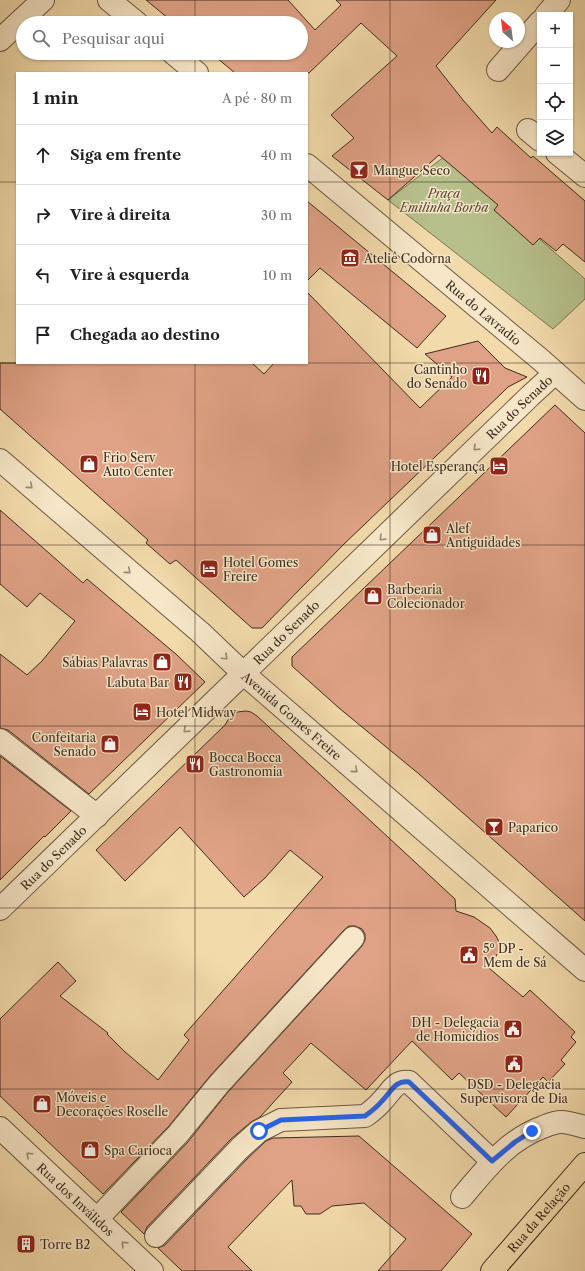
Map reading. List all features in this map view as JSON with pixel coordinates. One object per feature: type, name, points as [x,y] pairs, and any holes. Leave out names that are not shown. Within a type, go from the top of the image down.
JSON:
[{"type":"main road","name":"Rua da Relação","points":[[492,1271],[585,1164]]},
{"type":"street","points":[[26,16],[43,0]]},
{"type":"street","points":[[109,0],[128,16]]},
{"type":"street","points":[[549,12],[559,0]]},
{"type":"street","points":[[0,40],[16,25]]},
{"type":"street","points":[[498,70],[537,25]]},
{"type":"street","points":[[181,60],[196,72]]},
{"type":"street","points":[[560,156],[585,176]]},
{"type":"street","name":"Rua do Lavradio","points":[[308,166],[541,360],[585,399]]},
{"type":"street","name":"Rua do Senado","points":[[0,909],[244,674],[277,640],[512,412],[555,373]]},
{"type":"street","name":"Avenida Gomes Freire","points":[[0,460],[194,627],[244,674],[585,970]]},
{"type":"street","points":[[0,740],[97,816]]},
{"type":"street","points":[[97,1219],[178,1134],[219,1084],[353,938]]},
{"type":"street","points":[[156,1236],[240,1148],[259,1131],[281,1120],[365,1116],[376,1108],[395,1085],[404,1081],[409,1082],[492,1161]]},
{"type":"street","points":[[462,1197],[492,1161],[515,1142],[532,1131],[561,1122],[585,1127]]},
{"type":"street","name":"Rua dos Inválidos","points":[[0,1128],[152,1271]]},
{"type":"green space","name":"Praça Emilinha Borba","points":[[445,156],[585,279],[585,299],[553,329],[388,200]]},
{"type":"building","points":[[146,0],[288,0],[302,16],[165,16]]},
{"type":"building","points":[[336,0],[496,0],[436,66],[492,133],[497,127],[531,158],[533,156],[585,201],[585,262],[563,244],[556,251],[540,238],[533,245],[494,210],[498,205],[439,155],[388,200],[332,156],[354,138],[331,115],[397,56],[361,23],[309,73],[234,72],[219,60],[308,60],[308,22],[315,30],[341,5]]},
{"type":"building","points":[[308,202],[446,316],[417,348],[320,268],[308,280]]},
{"type":"building","points":[[308,293],[420,408],[452,377],[425,354],[478,341],[505,368],[527,377],[508,387],[343,545],[262,628],[252,628],[176,560],[170,564],[146,543],[148,540],[0,409],[0,363],[253,364],[264,374],[273,364],[308,364]]},
{"type":"building","points":[[555,405],[585,433],[585,921],[419,774],[339,708],[292,666],[292,657]]},
{"type":"building","points":[[0,510],[83,583],[87,579],[177,655],[205,682],[89,794],[8,730],[0,728],[0,654],[27,675],[42,661],[75,621],[40,593],[27,607],[0,584]]},
{"type":"building","points":[[246,711],[257,716],[455,899],[456,911],[474,917],[490,928],[500,944],[499,951],[489,968],[523,997],[530,990],[575,1032],[571,1037],[576,1042],[561,1060],[565,1064],[548,1082],[543,1077],[506,1117],[459,1073],[452,1080],[412,1041],[366,1090],[311,1043],[283,1073],[292,1082],[260,1117],[251,1122],[231,1139],[147,1227],[144,1234],[121,1212],[187,1143],[228,1092],[362,946],[365,940],[365,934],[362,929],[355,926],[349,926],[344,930],[210,1076],[169,1126],[103,1194],[0,1096],[0,1019],[58,962],[76,981],[60,996],[108,1033],[107,1034],[124,1051],[158,1080],[189,1040],[184,1035],[323,877],[290,850],[265,878],[244,897],[180,827],[125,881],[96,850],[225,725],[231,715],[237,712]]},
{"type":"building","points":[[0,756],[71,811],[0,880]]},
{"type":"building","points":[[359,1136],[472,1234],[441,1271],[378,1271],[406,1239],[364,1203],[332,1206],[320,1214],[306,1214],[301,1206],[294,1206],[292,1180],[228,1247],[252,1271],[182,1271],[158,1248],[165,1245],[266,1141],[273,1138]]},
{"type":"place","name":"Mangue Seco","points":[[359,170]]},
{"type":"place","name":"Ateliê Codorna","points":[[350,258]]},
{"type":"place","name":"Cantinho do Senado","points":[[481,376]]},
{"type":"place","name":"Frio Serv Auto Center","points":[[89,464]]},
{"type":"place","name":"Hotel Esperança","points":[[499,466]]},
{"type":"place","name":"Alef Antiguidades","points":[[432,535]]},
{"type":"place","name":"Hotel Gomes Freire","points":[[209,569]]},
{"type":"place","name":"Barbearia Colecionador","points":[[373,596]]},
{"type":"place","name":"Sábias Palavras","points":[[162,662]]},
{"type":"place","name":"Labuta Bar","points":[[183,682]]},
{"type":"place","name":"Hotel Midway","points":[[142,712]]},
{"type":"place","name":"Confeitaria Senado","points":[[110,744]]},
{"type":"place","name":"Bocca Bocca Gastronomia","points":[[195,764]]},
{"type":"place","name":"Paparico","points":[[494,827]]},
{"type":"place","name":"5º DP - Mem de Sá","points":[[469,955]]},
{"type":"place","name":"DH - Delegacia de Homicídios","points":[[513,1029]]},
{"type":"place","name":"DSD - Delegacia Supervisora de Dia","points":[[514,1064]]},
{"type":"place","name":"Móveis e Decorações Roselle","points":[[42,1104]]},
{"type":"place","name":"Spa Carioca","points":[[90,1150]]},
{"type":"place","name":"Torre B2","points":[[26,1244]]},
{"type":"route","points":[[259,1131],[281,1120],[333,1116],[365,1116],[384,1100],[395,1085],[404,1081],[409,1082],[492,1161],[515,1142],[532,1131]]}]
